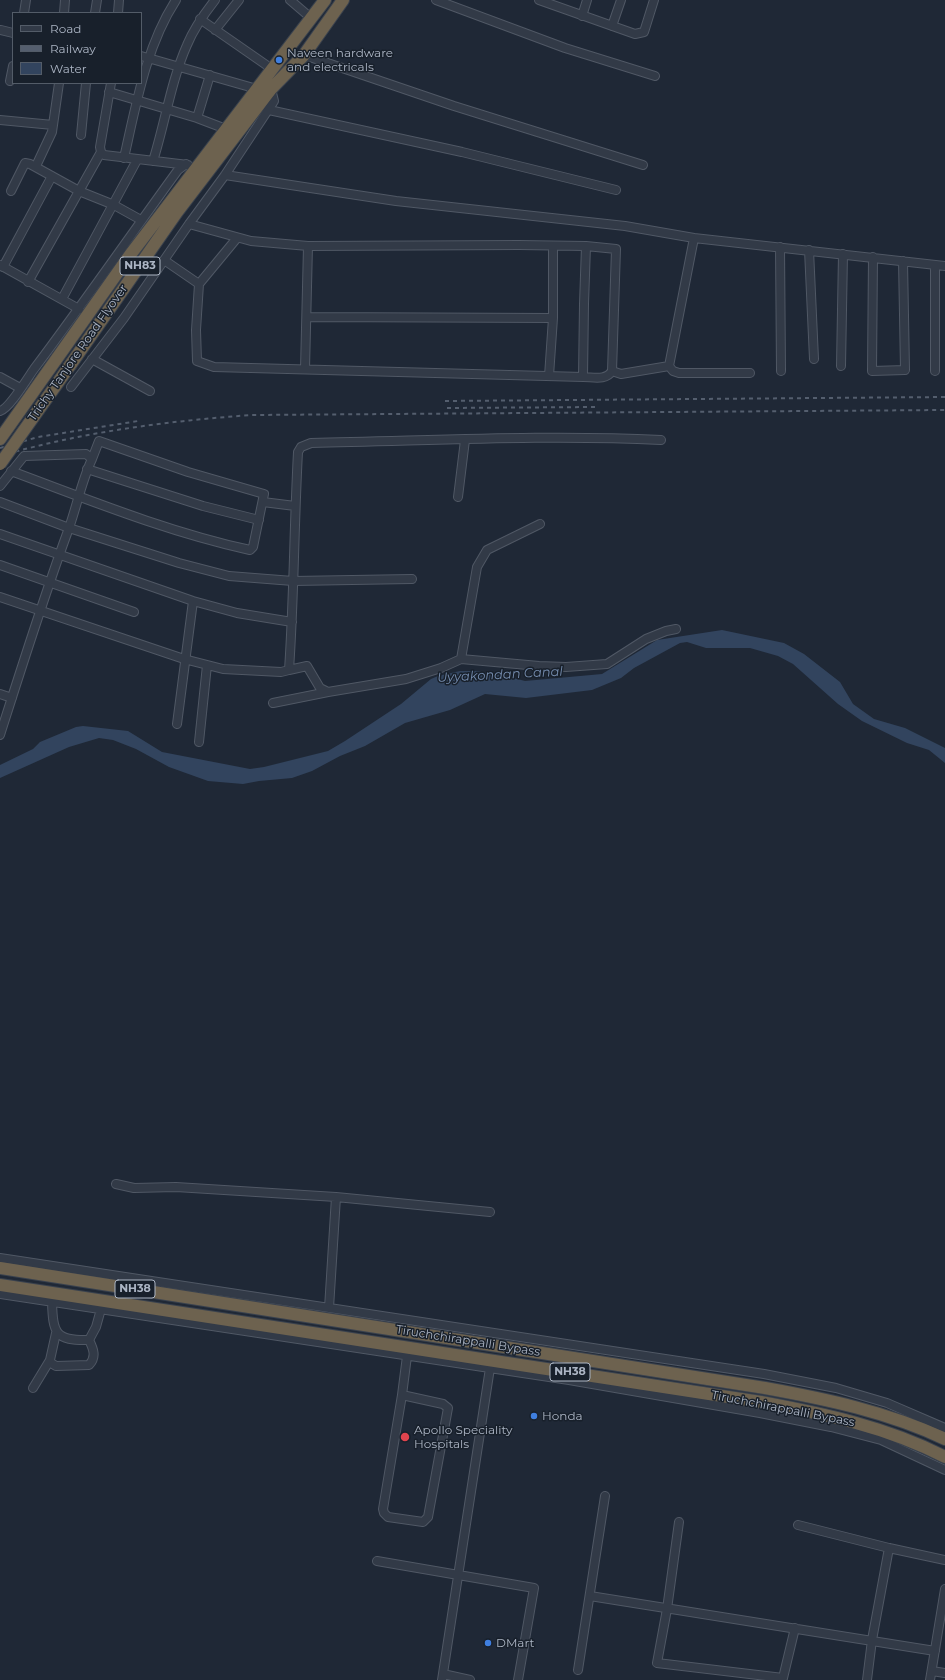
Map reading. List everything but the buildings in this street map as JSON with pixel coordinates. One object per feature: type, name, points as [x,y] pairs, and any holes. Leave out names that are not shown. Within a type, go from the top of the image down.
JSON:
[{"type":"highway","name":"NH83","points":[[191,166],[226,129],[325,0]]},
{"type":"highway","name":"NH83","points":[[304,54],[342,0]]},
{"type":"highway","name":"Trichy Tanjore Road Flyover","points":[[0,464],[178,212],[263,109],[271,89],[304,54]]},
{"type":"highway","name":"Trichy Tanjore Road Flyover","points":[[0,439],[182,186],[191,166]]},
{"type":"highway","name":"Tiruchchirappalli Bypass","points":[[0,1268],[833,1400],[885,1416],[945,1439]]},
{"type":"highway","name":"NH38","points":[[0,1285],[188,1313]]},
{"type":"highway","name":"Tiruchchirappalli Bypass","points":[[188,1313],[761,1402],[833,1416],[883,1430],[945,1457]]},
{"type":"highway","points":[[176,1320],[188,1313]]},
{"type":"street","points":[[24,12],[26,0]]},
{"type":"street","points":[[64,12],[65,0]]},
{"type":"street","points":[[95,12],[97,0]]},
{"type":"street","points":[[118,12],[119,0]]},
{"type":"street","points":[[124,158],[137,101],[150,58],[167,14],[176,0]]},
{"type":"street","points":[[153,161],[179,66],[187,44],[200,19],[215,0]]},
{"type":"street","points":[[215,30],[238,0]]},
{"type":"street","points":[[290,0],[311,18]]},
{"type":"street","points":[[436,0],[565,48],[655,76]]},
{"type":"street","points":[[540,0],[635,34],[644,32],[654,0]]},
{"type":"street","points":[[582,16],[587,0]]},
{"type":"street","points":[[612,26],[621,0]]},
{"type":"street","points":[[200,19],[272,69]]},
{"type":"street","points":[[1,30],[12,33]]},
{"type":"street","points":[[304,54],[454,106],[643,165]]},
{"type":"street","points":[[142,56],[257,89]]},
{"type":"street","points":[[10,81],[12,71]]},
{"type":"street","points":[[197,118],[210,75]]},
{"type":"street","points":[[36,166],[44,145],[49,140],[53,125],[59,84]]},
{"type":"street","points":[[80,135],[86,84]]},
{"type":"street","points":[[28,282],[101,152],[100,147],[111,84]]},
{"type":"street","points":[[109,92],[197,118],[226,129]]},
{"type":"street","points":[[71,387],[124,318],[189,224],[226,175],[263,109],[462,152],[616,190]]},
{"type":"street","points":[[0,120],[53,125]]},
{"type":"street","points":[[101,152],[104,155],[191,166]]},
{"type":"street","points":[[62,299],[137,160]]},
{"type":"street","points":[[11,191],[25,163],[36,166],[79,191],[114,205],[141,220]]},
{"type":"street","points":[[0,411],[7,408],[178,170],[191,166]]},
{"type":"street","points":[[226,175],[396,201],[625,226],[694,238],[945,266]]},
{"type":"street","points":[[52,176],[1,266],[79,309]]},
{"type":"street","points":[[189,224],[251,241],[308,246],[586,246],[616,249],[612,371],[609,376],[604,378],[214,367],[197,361],[196,330],[199,284],[237,238]]},
{"type":"street","points":[[694,238],[669,366],[673,371],[678,372],[750,373]]},
{"type":"street","points":[[305,369],[308,246]]},
{"type":"street","points":[[550,376],[553,318],[553,246]]},
{"type":"street","points":[[583,377],[586,246]]},
{"type":"street","points":[[780,247],[781,371]]},
{"type":"street","points":[[809,250],[814,359]]},
{"type":"street","points":[[841,366],[842,254]]},
{"type":"street","points":[[873,257],[872,370],[905,370],[903,261]]},
{"type":"street","points":[[164,260],[199,284]]},
{"type":"street","points":[[935,371],[936,265]]},
{"type":"street","points":[[307,317],[553,318]]},
{"type":"street","points":[[92,359],[150,391]]},
{"type":"street","points":[[612,371],[621,374],[669,366]]},
{"type":"street","points":[[0,377],[20,388]]},
{"type":"street","points":[[289,670],[298,452],[305,444],[591,438],[661,440]]},
{"type":"street","points":[[458,497],[465,440]]},
{"type":"street","points":[[0,735],[40,612],[80,497],[87,469],[99,442],[188,472],[264,494],[253,548],[250,550],[152,522],[80,497],[10,471]]},
{"type":"street","points":[[0,486],[10,471],[24,456],[86,454],[92,459]]},
{"type":"street","points":[[87,469],[202,506],[259,520]]},
{"type":"street","points":[[0,502],[69,528],[179,563],[229,576],[293,582],[412,579]]},
{"type":"street","points":[[263,502],[295,506]]},
{"type":"street","points":[[461,659],[477,567],[481,558],[487,550],[540,524]]},
{"type":"street","points":[[0,534],[193,601],[237,614],[292,622]]},
{"type":"street","points":[[0,565],[50,584],[134,612]]},
{"type":"street","points":[[0,597],[40,612],[100,630],[184,660],[223,669],[281,672],[304,666],[309,668],[314,681],[320,688],[328,692]]},
{"type":"street","points":[[176,724],[193,601]]},
{"type":"street","points":[[273,703],[406,679],[441,668],[461,659],[566,667],[607,664],[646,639],[666,631],[676,629]]},
{"type":"street","points":[[199,742],[207,665]]},
{"type":"street","points":[[0,694],[12,698]]},
{"type":"street","points":[[116,1184],[134,1188],[176,1187],[336,1197],[490,1212]]},
{"type":"street","points":[[329,1308],[336,1197]]},
{"type":"street","points":[[0,1258],[754,1372],[836,1388],[887,1403],[945,1428]]},
{"type":"street","points":[[0,1294],[592,1384],[831,1427],[881,1440],[945,1470]]},
{"type":"street","points":[[34,1388],[50,1360],[56,1333],[53,1324],[52,1302]]},
{"type":"street","points":[[89,1340],[96,1327],[101,1309]]},
{"type":"street","points":[[56,1333],[69,1339],[89,1340]]},
{"type":"street","points":[[50,1360],[53,1365],[56,1366],[89,1365],[94,1356],[93,1347],[89,1340]]},
{"type":"street","points":[[402,1395],[443,1404],[448,1408],[428,1517],[423,1522],[388,1517],[384,1513],[407,1356]]},
{"type":"street","points":[[470,1680],[443,1677],[490,1368]]},
{"type":"street","points":[[578,1670],[605,1496]]},
{"type":"street","points":[[680,1522],[657,1663],[783,1678],[795,1628]]},
{"type":"street","points":[[798,1525],[889,1548],[945,1560]]},
{"type":"street","points":[[867,1680],[872,1640],[889,1548]]},
{"type":"street","points":[[377,1561],[534,1588],[518,1680]]},
{"type":"street","points":[[930,1680],[945,1589]]},
{"type":"street","points":[[590,1596],[935,1651]]},
{"type":"street","points":[[932,1671],[945,1673]]},
{"type":"water","name":"Uyyakondan Canal","points":[[722,630],[784,643],[804,654],[840,682],[853,704],[874,719],[905,728],[945,748],[945,763],[929,750],[907,743],[862,721],[838,704],[793,664],[778,656],[750,648],[706,648],[687,642],[680,643],[634,668],[621,678],[592,690],[526,698],[485,694],[450,710],[405,723],[365,746],[340,756],[312,771],[292,778],[243,784],[208,781],[169,767],[136,749],[113,740],[99,738],[69,747],[0,778],[0,765],[33,749],[40,742],[76,727],[83,726],[128,731],[162,752],[250,769],[264,767],[328,751],[401,704],[431,679],[438,676],[460,671],[475,671],[502,675],[525,681],[602,674],[657,640]]},
{"type":"railway","points":[[445,401],[945,397]]},
{"type":"railway","points":[[447,408],[595,407]]},
{"type":"railway","points":[[0,456],[62,440],[93,434],[157,424],[252,415],[945,410]]},
{"type":"railway","points":[[0,448],[38,437],[138,421]]},
{"type":"place","name":"Naveen hardware and electricals","points":[[279,60]]},
{"type":"place","name":"Honda","points":[[534,1416]]},
{"type":"place","name":"Apollo Speciality Hospitals","points":[[405,1437]]},
{"type":"place","name":"DMart","points":[[488,1643]]}]
